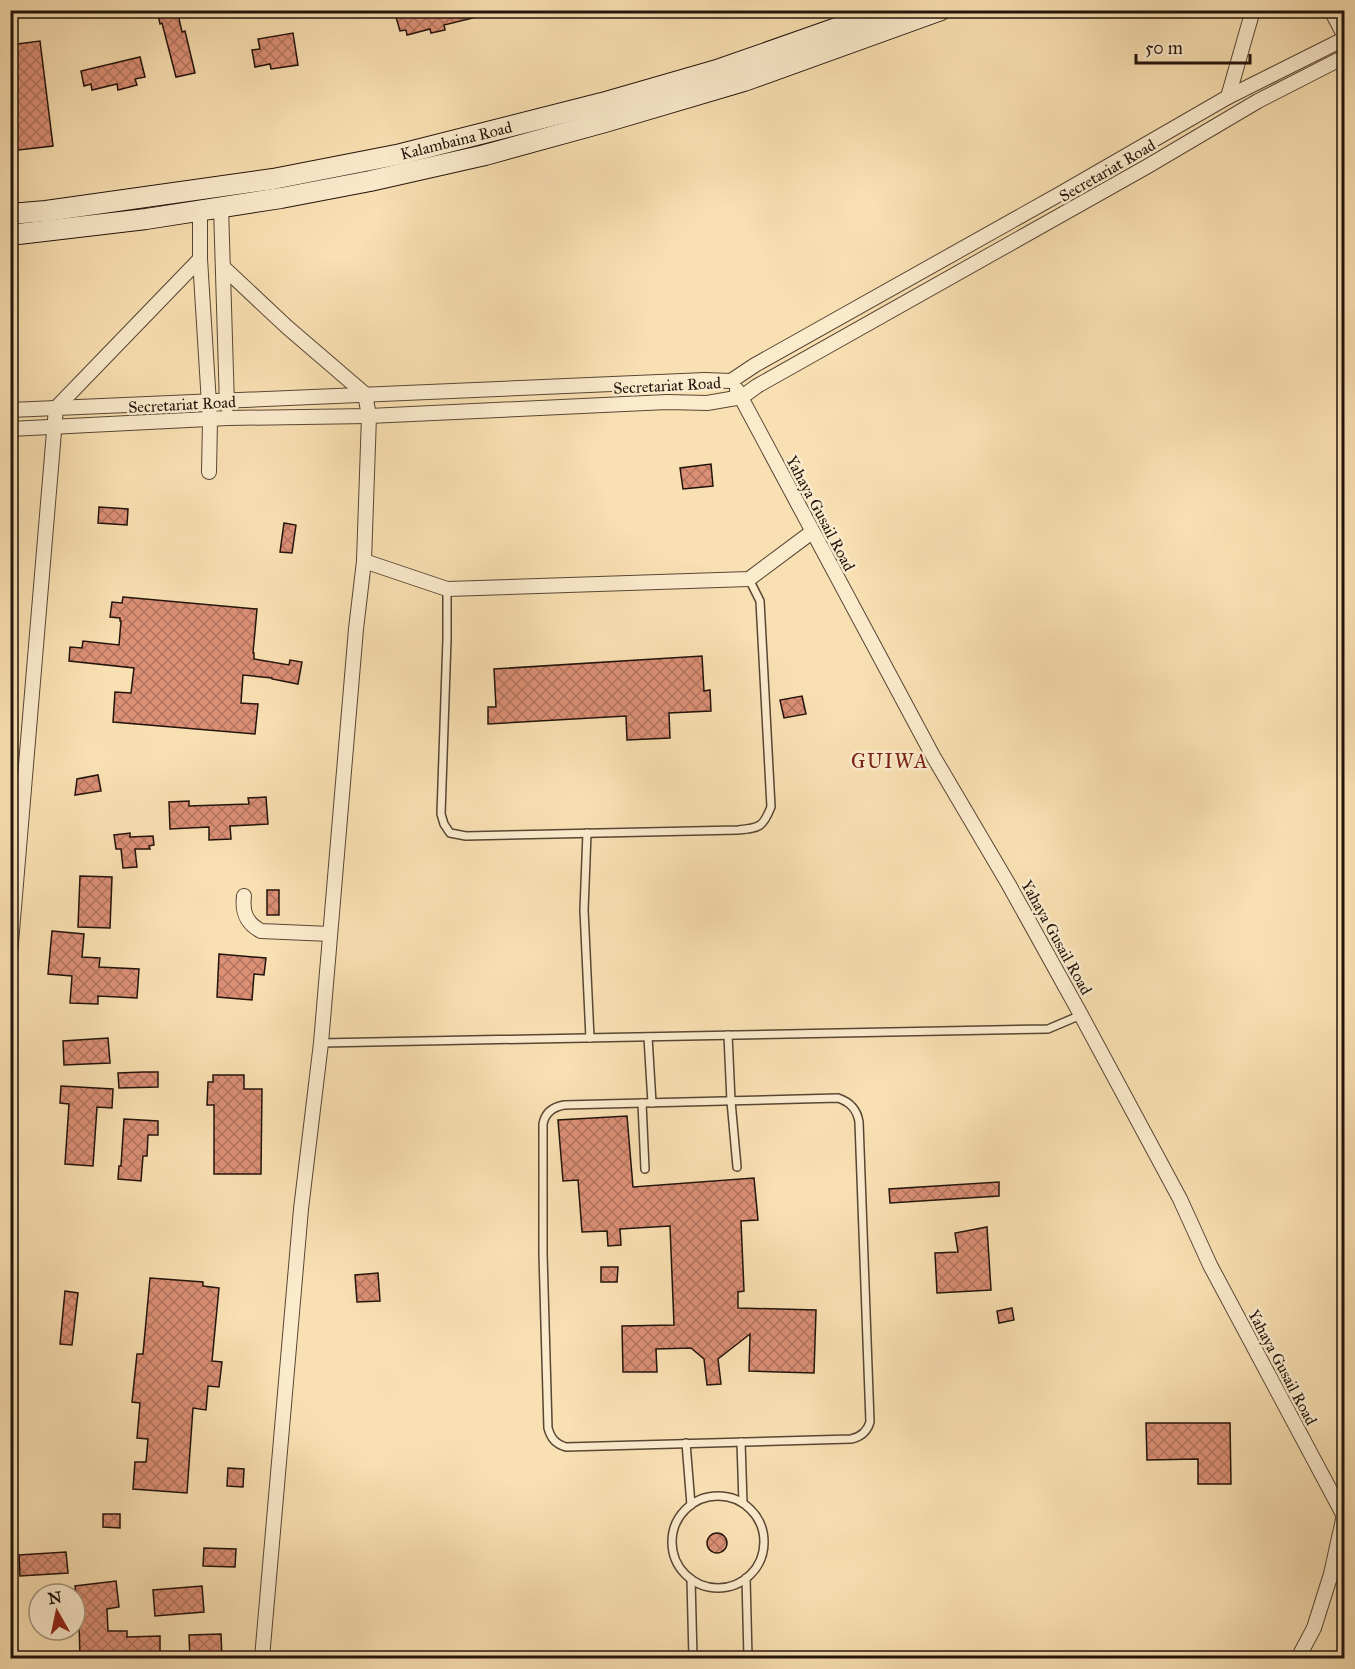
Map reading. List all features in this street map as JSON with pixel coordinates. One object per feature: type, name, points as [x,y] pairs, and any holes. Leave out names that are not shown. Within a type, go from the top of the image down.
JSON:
[{"type":"main road","name":"Kalambaina Road","points":[[10,214],[57,210],[273,179],[400,154],[602,103],[698,75],[888,10]]},
{"type":"main road","points":[[10,235],[146,219],[370,182],[605,122],[744,81],[941,10]]},
{"type":"street","points":[[1228,97],[1253,10]]},
{"type":"street","points":[[1330,10],[1344,37]]},
{"type":"street","name":"Secretariat Road","points":[[10,410],[227,399],[705,380],[731,381],[755,365],[1228,97],[1344,37]]},
{"type":"street","name":"Secretariat Road","points":[[10,429],[228,418],[369,416],[668,402],[707,403],[742,397],[757,386],[1148,166],[1258,101],[1344,57]]},
{"type":"street","points":[[221,207],[228,418]]},
{"type":"street","points":[[200,210],[200,259],[210,420],[209,472]]},
{"type":"street","points":[[10,955],[56,408],[200,259]]},
{"type":"street","points":[[223,267],[294,334],[365,394],[369,416],[364,561],[356,629],[321,1043],[301,1209],[262,1659]]},
{"type":"street","name":"Yahaya Gusail Road","points":[[731,381],[742,397],[933,756],[1009,885],[1081,1015],[1180,1199],[1210,1265],[1344,1515]]},
{"type":"street","points":[[364,561],[447,589],[749,579],[812,532]]},
{"type":"street","points":[[244,896],[245,917],[252,926],[261,931],[330,934]]},
{"type":"street","points":[[1299,1659],[1314,1628],[1331,1575],[1344,1515]]},
{"type":"lane","points":[[447,589],[441,814],[450,833],[466,836],[738,830],[755,828],[765,821],[771,807],[760,601],[749,579]]},
{"type":"lane","points":[[587,833],[584,910],[590,1038]]},
{"type":"lane","points":[[321,1043],[1048,1029],[1081,1015]]},
{"type":"lane","points":[[728,1035],[737,1167]]},
{"type":"lane","points":[[648,1037],[652,1103]]},
{"type":"lane","points":[[838,1098],[848,1102],[856,1110],[859,1122],[870,1422],[866,1432],[862,1436],[851,1439],[566,1447],[556,1442],[549,1434],[548,1428],[543,1254],[544,1119],[550,1111],[559,1106],[731,1101],[838,1098]]},
{"type":"lane","points":[[642,1103],[645,1169]]},
{"type":"lane","points":[[741,1442],[743,1503]]},
{"type":"lane","points":[[686,1443],[691,1505]]},
{"type":"lane","points":[[713,1496],[724,1496],[743,1503],[757,1518],[764,1537],[762,1557],[757,1566],[746,1578],[734,1585],[723,1587],[703,1585],[691,1579],[679,1566],[672,1547],[672,1537],[679,1517],[691,1505],[713,1496]]},
{"type":"lane","points":[[746,1578],[748,1659]]},
{"type":"lane","points":[[691,1579],[693,1659]]},
{"type":"building","points":[[157,10],[177,10],[182,32],[185,31],[195,73],[176,77]]},
{"type":"building","points":[[401,10],[484,10],[485,15],[444,25],[445,30],[431,33],[430,29],[407,35],[406,30],[400,31],[396,17],[402,15]]},
{"type":"building","points":[[293,33],[298,65],[271,69],[270,64],[255,67],[252,50],[260,49],[258,39]]},
{"type":"building","points":[[40,41],[53,146],[10,151],[10,45]]},
{"type":"building","points":[[140,57],[145,77],[135,79],[137,85],[118,90],[117,84],[92,90],[91,84],[84,86],[81,71]]},
{"type":"building","points":[[711,464],[713,486],[683,489],[680,468]]},
{"type":"building","points":[[99,507],[128,509],[127,525],[98,523]]},
{"type":"building","points":[[284,523],[296,525],[292,553],[280,552]]},
{"type":"building","points":[[123,597],[257,609],[254,659],[289,665],[290,660],[302,662],[298,684],[243,675],[241,703],[258,704],[255,734],[113,722],[115,692],[131,693],[134,668],[69,661],[70,647],[82,648],[83,641],[119,645],[121,621],[120,618],[110,617],[112,602],[122,603]]},
{"type":"building","points":[[702,656],[704,691],[710,690],[711,711],[669,713],[670,738],[627,740],[626,716],[488,724],[488,707],[496,707],[494,669]]},
{"type":"building","points":[[802,696],[806,714],[784,718],[780,700]]},
{"type":"building","points":[[98,775],[101,791],[75,795],[77,779]]},
{"type":"building","points":[[266,797],[268,824],[230,826],[231,839],[209,840],[209,827],[170,829],[169,802],[189,801],[189,806],[249,804],[248,798]]},
{"type":"building","points":[[130,833],[130,837],[153,836],[154,845],[149,846],[150,849],[135,849],[137,867],[123,868],[121,849],[116,849],[114,835]]},
{"type":"building","points":[[80,876],[112,877],[110,928],[78,927]]},
{"type":"building","points":[[267,890],[279,890],[279,915],[267,915]]},
{"type":"building","points":[[52,931],[84,934],[82,957],[100,958],[99,967],[139,969],[137,998],[98,996],[98,1004],[70,1003],[72,976],[48,974]]},
{"type":"building","points":[[219,954],[266,958],[264,975],[254,974],[252,1000],[217,997]]},
{"type":"building","points":[[108,1038],[110,1063],[64,1065],[63,1041]]},
{"type":"building","points":[[158,1072],[158,1087],[119,1088],[118,1073]]},
{"type":"building","points":[[213,1075],[244,1075],[244,1089],[262,1089],[261,1174],[214,1174],[214,1105],[207,1105],[208,1082],[213,1082]]},
{"type":"building","points":[[61,1086],[113,1089],[112,1108],[97,1107],[93,1166],[65,1164],[69,1104],[60,1103]]},
{"type":"building","points":[[627,1116],[633,1187],[754,1178],[758,1220],[741,1221],[744,1291],[738,1292],[738,1308],[816,1310],[814,1373],[749,1371],[750,1334],[718,1359],[721,1384],[707,1385],[704,1359],[691,1348],[656,1349],[657,1372],[623,1372],[622,1326],[674,1325],[670,1226],[620,1229],[621,1245],[608,1246],[607,1231],[582,1232],[578,1180],[563,1181],[558,1120]]},
{"type":"building","points":[[124,1119],[158,1121],[158,1135],[148,1135],[147,1156],[143,1156],[141,1181],[118,1179]]},
{"type":"building","points":[[999,1182],[999,1196],[890,1203],[889,1189]]},
{"type":"building","points":[[987,1227],[991,1290],[937,1293],[935,1253],[958,1252],[955,1233]]},
{"type":"building","points":[[601,1267],[618,1267],[617,1282],[601,1282]]},
{"type":"building","points":[[378,1273],[380,1301],[357,1302],[355,1275]]},
{"type":"building","points":[[150,1278],[203,1282],[203,1286],[219,1288],[212,1361],[222,1362],[219,1387],[208,1386],[206,1410],[193,1408],[187,1493],[133,1489],[135,1462],[146,1462],[148,1439],[137,1438],[140,1403],[132,1402],[137,1354],[143,1354]]},
{"type":"building","points":[[65,1291],[78,1293],[72,1345],[60,1344]]},
{"type":"building","points":[[1012,1308],[1014,1320],[999,1323],[997,1311]]},
{"type":"building","points":[[1146,1423],[1230,1423],[1231,1484],[1198,1484],[1198,1459],[1147,1460]]},
{"type":"building","points":[[228,1468],[244,1469],[243,1487],[227,1486]]},
{"type":"building","points":[[103,1514],[120,1514],[120,1528],[103,1527]]},
{"type":"building","points":[[717,1533],[724,1536],[727,1543],[724,1550],[717,1553],[710,1550],[707,1543],[710,1536]]},
{"type":"building","points":[[204,1548],[236,1549],[235,1567],[203,1566]]},
{"type":"building","points":[[66,1552],[68,1573],[20,1576],[19,1555]]},
{"type":"building","points":[[116,1581],[119,1607],[107,1609],[108,1631],[127,1631],[127,1637],[160,1636],[160,1659],[80,1659],[80,1642],[87,1642],[87,1585]]},
{"type":"building","points":[[202,1586],[204,1612],[155,1616],[153,1590]]},
{"type":"building","points":[[221,1634],[222,1659],[190,1659],[189,1635]]},
{"type":"district","name":"GUIWA","points":[[890,761]]}]
